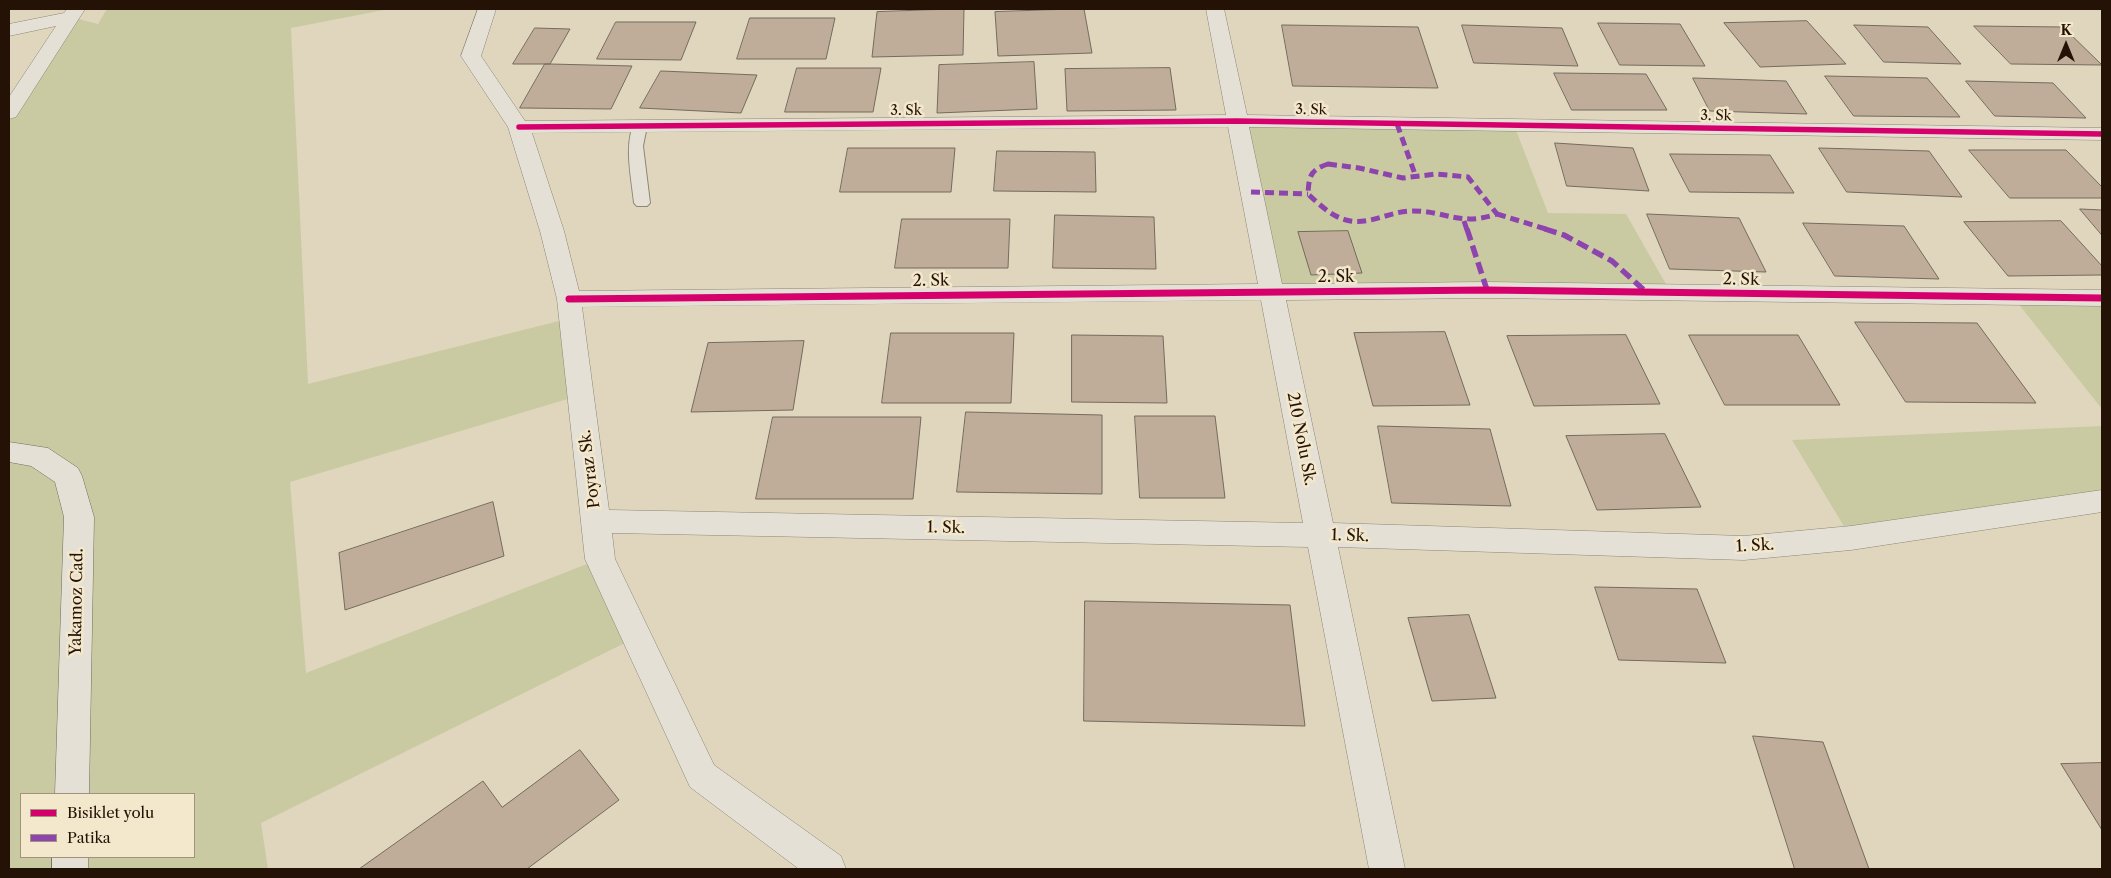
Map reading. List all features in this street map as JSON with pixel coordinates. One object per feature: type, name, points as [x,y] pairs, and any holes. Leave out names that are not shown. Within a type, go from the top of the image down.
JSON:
[{"type":"street","name":"Poyraz Sk.","points":[[487,9],[471,56],[519,127],[552,232],[569,299],[600,560],[702,776],[828,869]]},
{"type":"street","name":"210 Nolu Sk.","points":[[1215,9],[1387,869]]},
{"type":"street","points":[[9,30],[74,13]]},
{"type":"street","points":[[9,113],[74,13]]},
{"type":"street","name":"3. Sk","points":[[519,127],[1238,121],[2102,134]]},
{"type":"street","name":"2. Sk","points":[[569,299],[1487,290],[2102,298]]},
{"type":"street","name":"Yakamoz Cad.","points":[[9,452],[38,456],[68,476],[79,517],[72,793]]},
{"type":"street","name":"1. Sk.","points":[[595,521],[1320,536],[1744,548],[1851,538],[2102,501]]},
{"type":"lane","points":[[640,126],[636,146],[642,203]]},
{"type":"green space","points":[[107,9],[389,9],[291,28],[308,384],[571,318],[581,395],[290,482],[306,673],[600,559],[637,637],[261,823],[268,869],[9,869],[9,113],[71,17],[98,24]]},
{"type":"green space","points":[[1237,121],[1514,125],[1548,213],[1626,214],[1671,293],[1272,291]]},
{"type":"green space","points":[[2013,297],[2102,298],[2102,409]]},
{"type":"green space","points":[[2102,426],[2102,501],[1851,538],[1792,440]]},
{"type":"building","points":[[964,9],[963,55],[872,57],[877,12]]},
{"type":"building","points":[[1084,9],[1092,53],[998,56],[995,12]]},
{"type":"building","points":[[750,18],[835,18],[826,59],[737,59]]},
{"type":"building","points":[[1807,21],[1846,64],[1760,67],[1724,23]]},
{"type":"building","points":[[616,22],[696,22],[681,60],[597,59]]},
{"type":"building","points":[[1598,23],[1680,24],[1705,66],[1620,65]]},
{"type":"building","points":[[1282,25],[1418,27],[1438,88],[1293,86]]},
{"type":"building","points":[[1462,25],[1562,28],[1578,66],[1474,63]]},
{"type":"building","points":[[1854,25],[1928,27],[1961,64],[1884,62]]},
{"type":"building","points":[[1974,26],[2063,27],[2102,65],[2011,64]]},
{"type":"building","points":[[535,28],[570,29],[550,64],[513,64]]},
{"type":"building","points":[[1034,62],[1037,109],[937,113],[939,65]]},
{"type":"building","points":[[545,64],[632,66],[611,109],[520,108]]},
{"type":"building","points":[[797,68],[881,68],[873,112],[785,112]]},
{"type":"building","points":[[1170,68],[1176,110],[1067,111],[1065,69]]},
{"type":"building","points":[[661,71],[757,75],[741,113],[640,108]]},
{"type":"building","points":[[1554,73],[1646,74],[1667,110],[1572,110]]},
{"type":"building","points":[[1825,76],[1927,78],[1960,117],[1854,116]]},
{"type":"building","points":[[1693,78],[1786,81],[1807,114],[1710,111]]},
{"type":"building","points":[[1966,81],[2053,83],[2086,118],[1995,116]]},
{"type":"building","points":[[1555,143],[1633,148],[1649,191],[1567,186]]},
{"type":"building","points":[[848,148],[955,148],[951,192],[840,192]]},
{"type":"building","points":[[1819,148],[1929,151],[1962,197],[1847,192]]},
{"type":"building","points":[[1969,150],[2066,150],[2102,187],[2102,198],[2010,198]]},
{"type":"building","points":[[997,151],[1095,152],[1096,192],[994,191]]},
{"type":"building","points":[[1670,154],[1770,155],[1794,193],[1690,192]]},
{"type":"building","points":[[2080,209],[2102,210],[2102,235]]},
{"type":"building","points":[[1647,214],[1739,218],[1766,272],[1670,269]]},
{"type":"building","points":[[1055,215],[1154,217],[1156,269],[1053,268]]},
{"type":"building","points":[[902,219],[1010,219],[1008,268],[895,268]]},
{"type":"building","points":[[2061,221],[2102,266],[2102,275],[2008,276],[1964,222]]},
{"type":"building","points":[[1803,223],[1904,226],[1939,279],[1835,276]]},
{"type":"building","points":[[1348,231],[1362,273],[1311,275],[1298,232]]},
{"type":"building","points":[[1855,322],[1977,323],[2036,403],[1906,402]]},
{"type":"building","points":[[1445,332],[1470,405],[1373,406],[1354,333]]},
{"type":"building","points":[[891,333],[1014,333],[1011,403],[882,403]]},
{"type":"building","points":[[1072,335],[1163,336],[1167,403],[1072,402]]},
{"type":"building","points":[[1626,335],[1660,404],[1534,406],[1507,336]]},
{"type":"building","points":[[1689,335],[1798,335],[1840,405],[1725,405]]},
{"type":"building","points":[[804,341],[793,410],[691,412],[708,343]]},
{"type":"building","points":[[966,412],[1102,415],[1102,494],[957,492]]},
{"type":"building","points":[[1135,416],[1215,416],[1225,498],[1140,498]]},
{"type":"building","points":[[773,417],[921,417],[913,499],[756,499]]},
{"type":"building","points":[[1378,426],[1490,429],[1511,506],[1392,503]]},
{"type":"building","points":[[1665,434],[1701,507],[1597,510],[1566,436]]},
{"type":"building","points":[[493,502],[504,556],[345,610],[339,553]]},
{"type":"building","points":[[1595,587],[1697,589],[1726,663],[1619,660]]},
{"type":"building","points":[[1085,601],[1290,605],[1305,726],[1084,721]]},
{"type":"building","points":[[1469,615],[1496,698],[1432,701],[1408,618]]},
{"type":"building","points":[[1753,736],[1823,742],[1869,869],[1795,869]]},
{"type":"building","points":[[580,750],[619,800],[527,869],[359,869],[483,781],[502,807]]},
{"type":"building","points":[[2102,763],[2102,830],[2061,764]]},
{"type":"marked path","points":[[1397,124],[1416,177]]},
{"type":"marked path","points":[[1497,214],[1473,220],[1463,220],[1411,211],[1395,213],[1371,220],[1346,220],[1331,213],[1308,194],[1309,178],[1317,168],[1328,164],[1343,165],[1403,178],[1436,174],[1468,177],[1497,214],[1564,235],[1612,261],[1646,292]]},
{"type":"marked path","points":[[1251,192],[1308,194]]},
{"type":"marked path","points":[[1464,221],[1487,290]]},
{"type":"cycle path","points":[[519,127],[1237,121],[2102,134]]},
{"type":"cycle path","points":[[569,299],[1487,290],[2102,298]]}]
